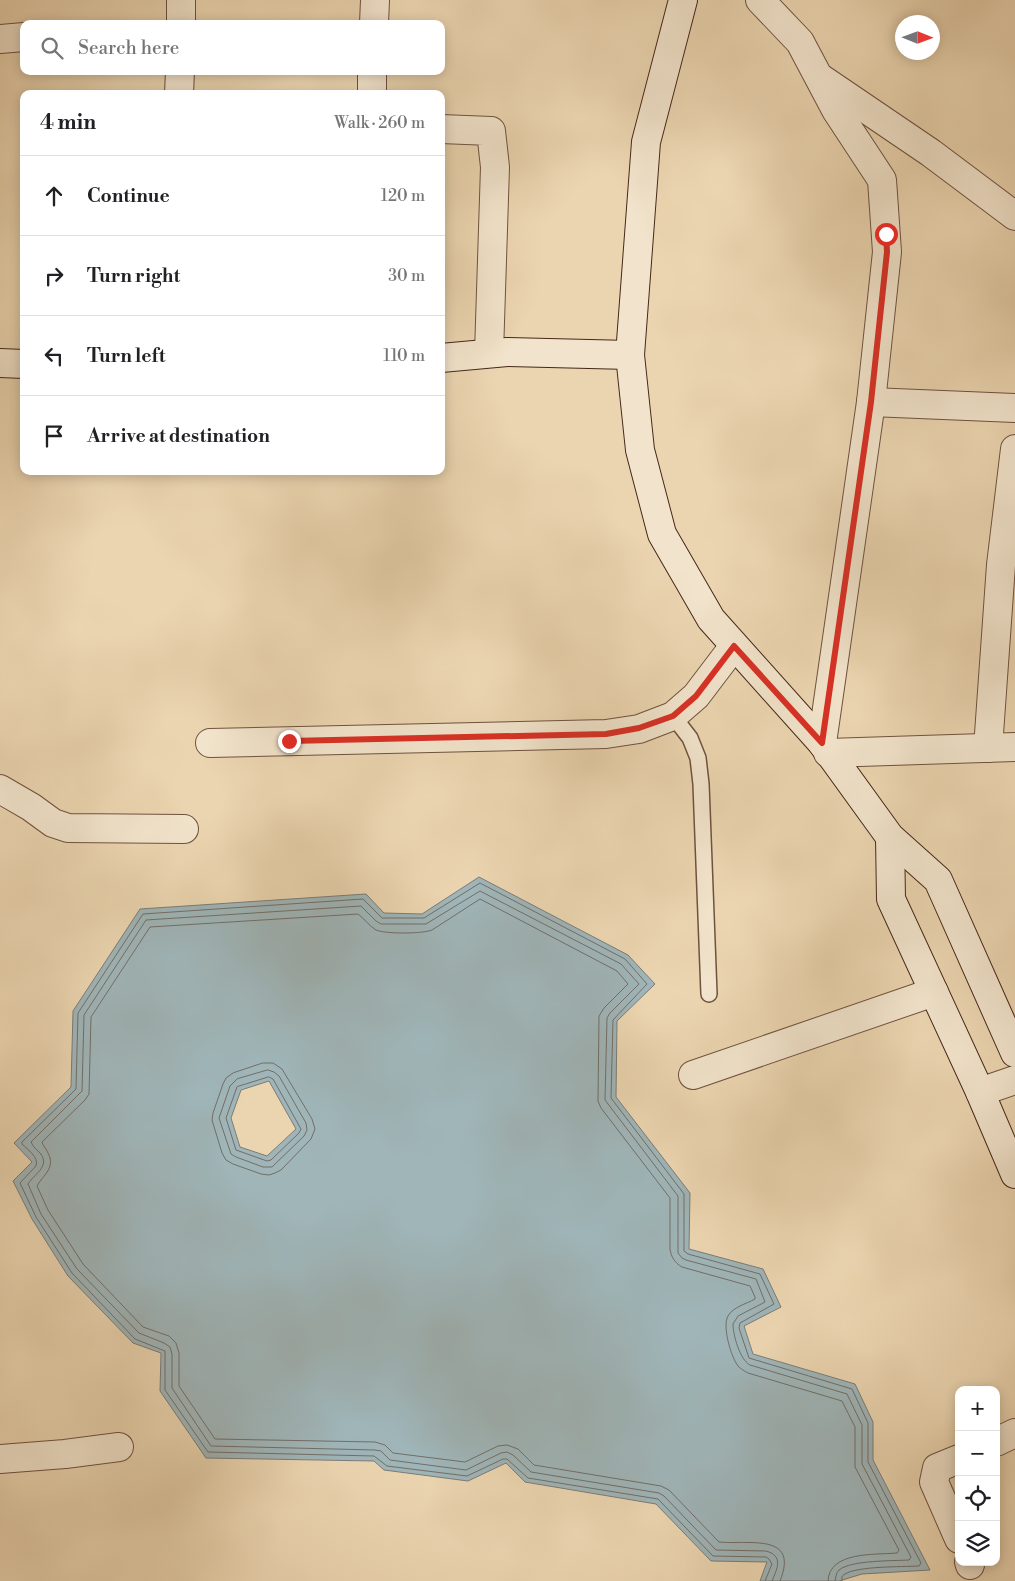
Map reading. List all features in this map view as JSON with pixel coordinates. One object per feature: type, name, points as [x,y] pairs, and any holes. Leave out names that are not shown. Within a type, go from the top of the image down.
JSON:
[{"type":"street","points":[[181,0],[181,20]]},
{"type":"street","points":[[374,0],[374,20]]},
{"type":"street","points":[[683,0],[646,142],[630,355],[640,450],[662,534],[710,619],[825,748],[890,837],[938,880],[1015,1053]]},
{"type":"street","points":[[760,0],[800,42],[836,110],[882,180],[887,252],[871,402],[825,748]]},
{"type":"street","points":[[0,39],[20,37]]},
{"type":"street","points":[[179,90],[180,75]]},
{"type":"street","points":[[372,75],[372,90]]},
{"type":"street","points":[[819,77],[931,153],[1015,216]]},
{"type":"street","points":[[445,129],[490,131],[495,166],[490,353]]},
{"type":"street","points":[[445,358],[506,352],[630,355]]},
{"type":"street","points":[[0,363],[20,364]]},
{"type":"street","points":[[871,402],[1015,408]]},
{"type":"street","points":[[988,748],[1002,565],[1015,449]]},
{"type":"street","points":[[210,743],[606,734],[639,728],[673,716],[696,696],[734,646]]},
{"type":"street","points":[[825,748],[1015,747]]},
{"type":"street","points":[[0,789],[31,807],[53,823],[68,828],[184,829]]},
{"type":"street","points":[[890,837],[891,899],[980,1092],[1015,1174]]},
{"type":"street","points":[[693,1076],[934,992]]},
{"type":"street","points":[[980,1092],[1015,1080]]},
{"type":"street","points":[[1000,1440],[1015,1433]]},
{"type":"street","points":[[0,1459],[65,1454],[119,1447]]},
{"type":"street","points":[[955,1460],[937,1468],[934,1482],[955,1530]]},
{"type":"lane","points":[[673,716],[690,738],[698,758],[709,994]]},
{"type":"water","points":[[479,877],[628,955],[655,984],[617,1021],[616,1097],[690,1193],[689,1249],[763,1269],[781,1307],[744,1326],[753,1354],[855,1384],[873,1422],[873,1460],[930,1570],[862,1574],[839,1581],[760,1581],[767,1562],[711,1561],[656,1504],[525,1482],[506,1463],[468,1481],[384,1470],[374,1461],[206,1458],[160,1391],[161,1353],[133,1343],[68,1276],[32,1219],[13,1181],[32,1162],[14,1143],[71,1087],[73,1011],[140,909],[366,894],[384,913],[422,914]],"holes":[[[269,1081],[296,1129],[267,1156],[240,1147],[231,1118],[241,1090]]]},
{"type":"route","points":[[289,741],[606,734],[639,728],[673,716],[696,696],[734,646],[822,743],[871,402],[887,252],[886,234]]}]
